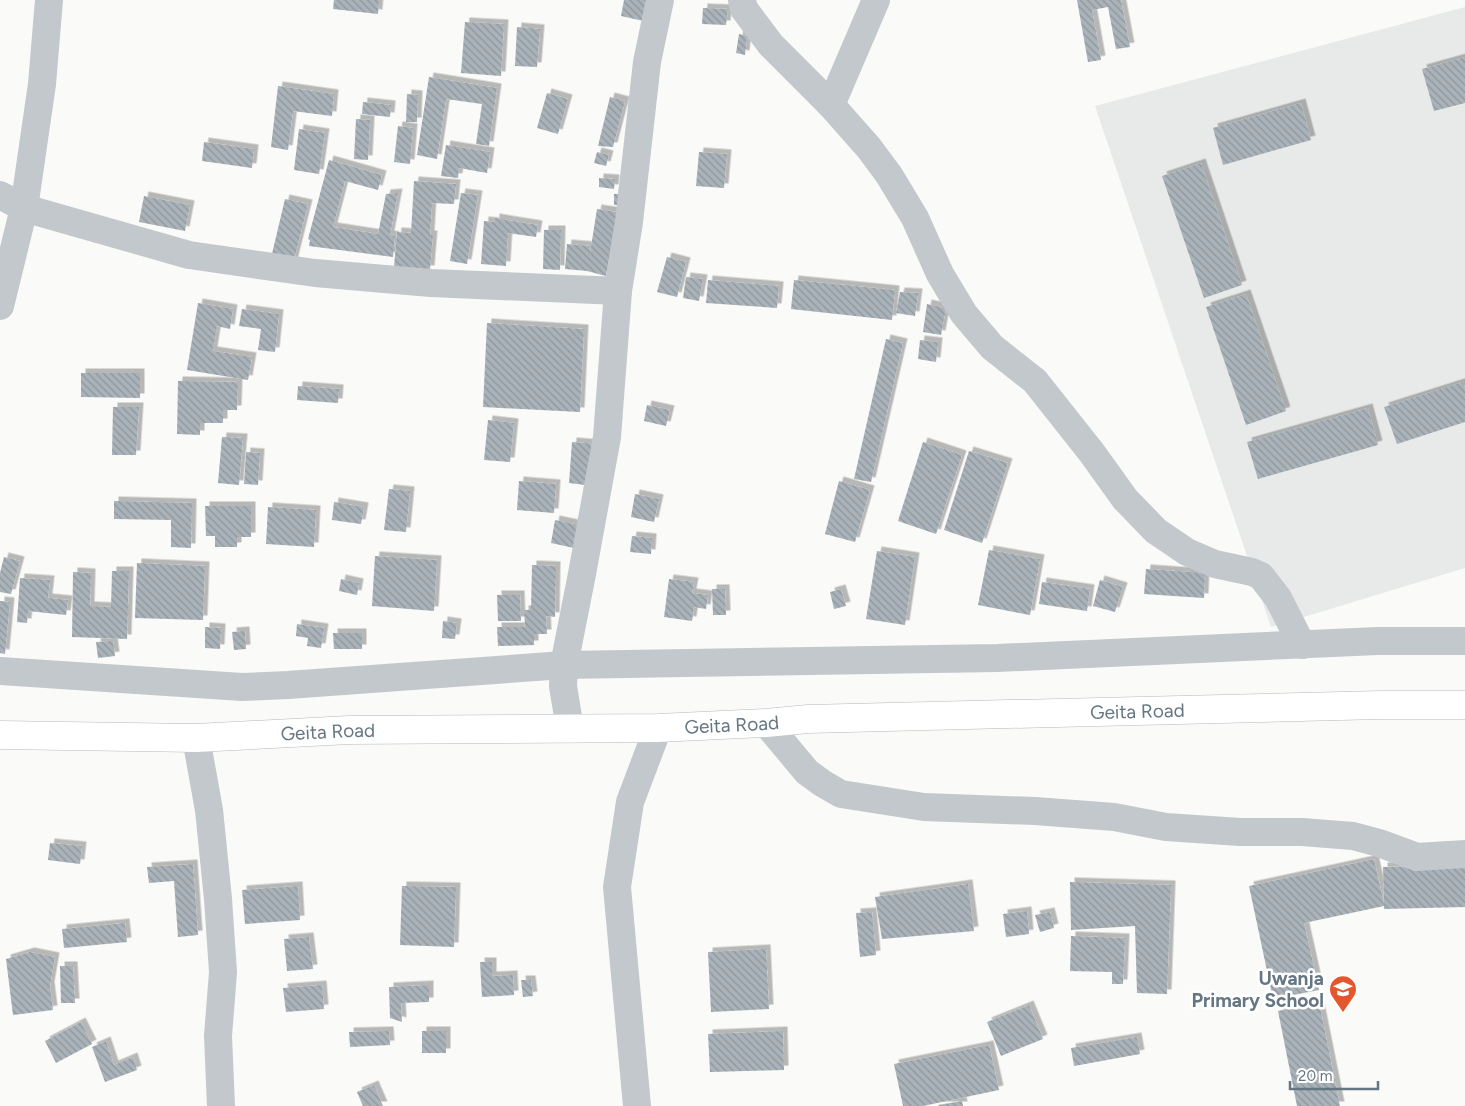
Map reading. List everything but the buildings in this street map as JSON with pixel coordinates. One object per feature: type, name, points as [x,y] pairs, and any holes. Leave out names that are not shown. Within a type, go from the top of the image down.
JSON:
[{"type":"highway","name":"Geita Road","points":[[0,735],[196,738],[349,730],[658,728],[808,719],[1380,705],[1465,705]]},
{"type":"street","points":[[0,306],[24,208],[42,84],[50,0]]},
{"type":"street","points":[[570,729],[563,686],[564,664],[607,437],[618,291],[629,222],[647,62],[660,0]]},
{"type":"street","points":[[742,0],[744,9],[771,45],[831,105],[869,148],[889,175],[915,218],[940,274],[964,314],[992,347],[1035,381],[1125,498],[1156,531],[1187,552],[1215,564],[1252,572],[1261,576],[1278,598],[1302,645]]},
{"type":"street","points":[[831,105],[876,0]]},
{"type":"street","points":[[0,195],[24,208],[189,255],[315,273],[431,283],[618,291]]},
{"type":"street","points":[[0,671],[242,687],[564,664],[998,658],[1378,641],[1465,641]]},
{"type":"street","points":[[766,723],[807,772],[841,794],[924,807],[1035,811],[1114,817],[1166,827],[1240,832],[1302,832],[1353,836],[1417,857],[1465,854]]},
{"type":"street","points":[[637,1106],[617,887],[630,802],[658,728]]},
{"type":"street","points":[[196,738],[209,810],[219,908],[223,972],[218,1036],[221,1106]]},
{"type":"shaded area","points":[[1465,7],[1465,568],[1271,627],[1095,106]]},
{"type":"place","name":"Uwanja Primary School","points":[[1343,1013]]}]
